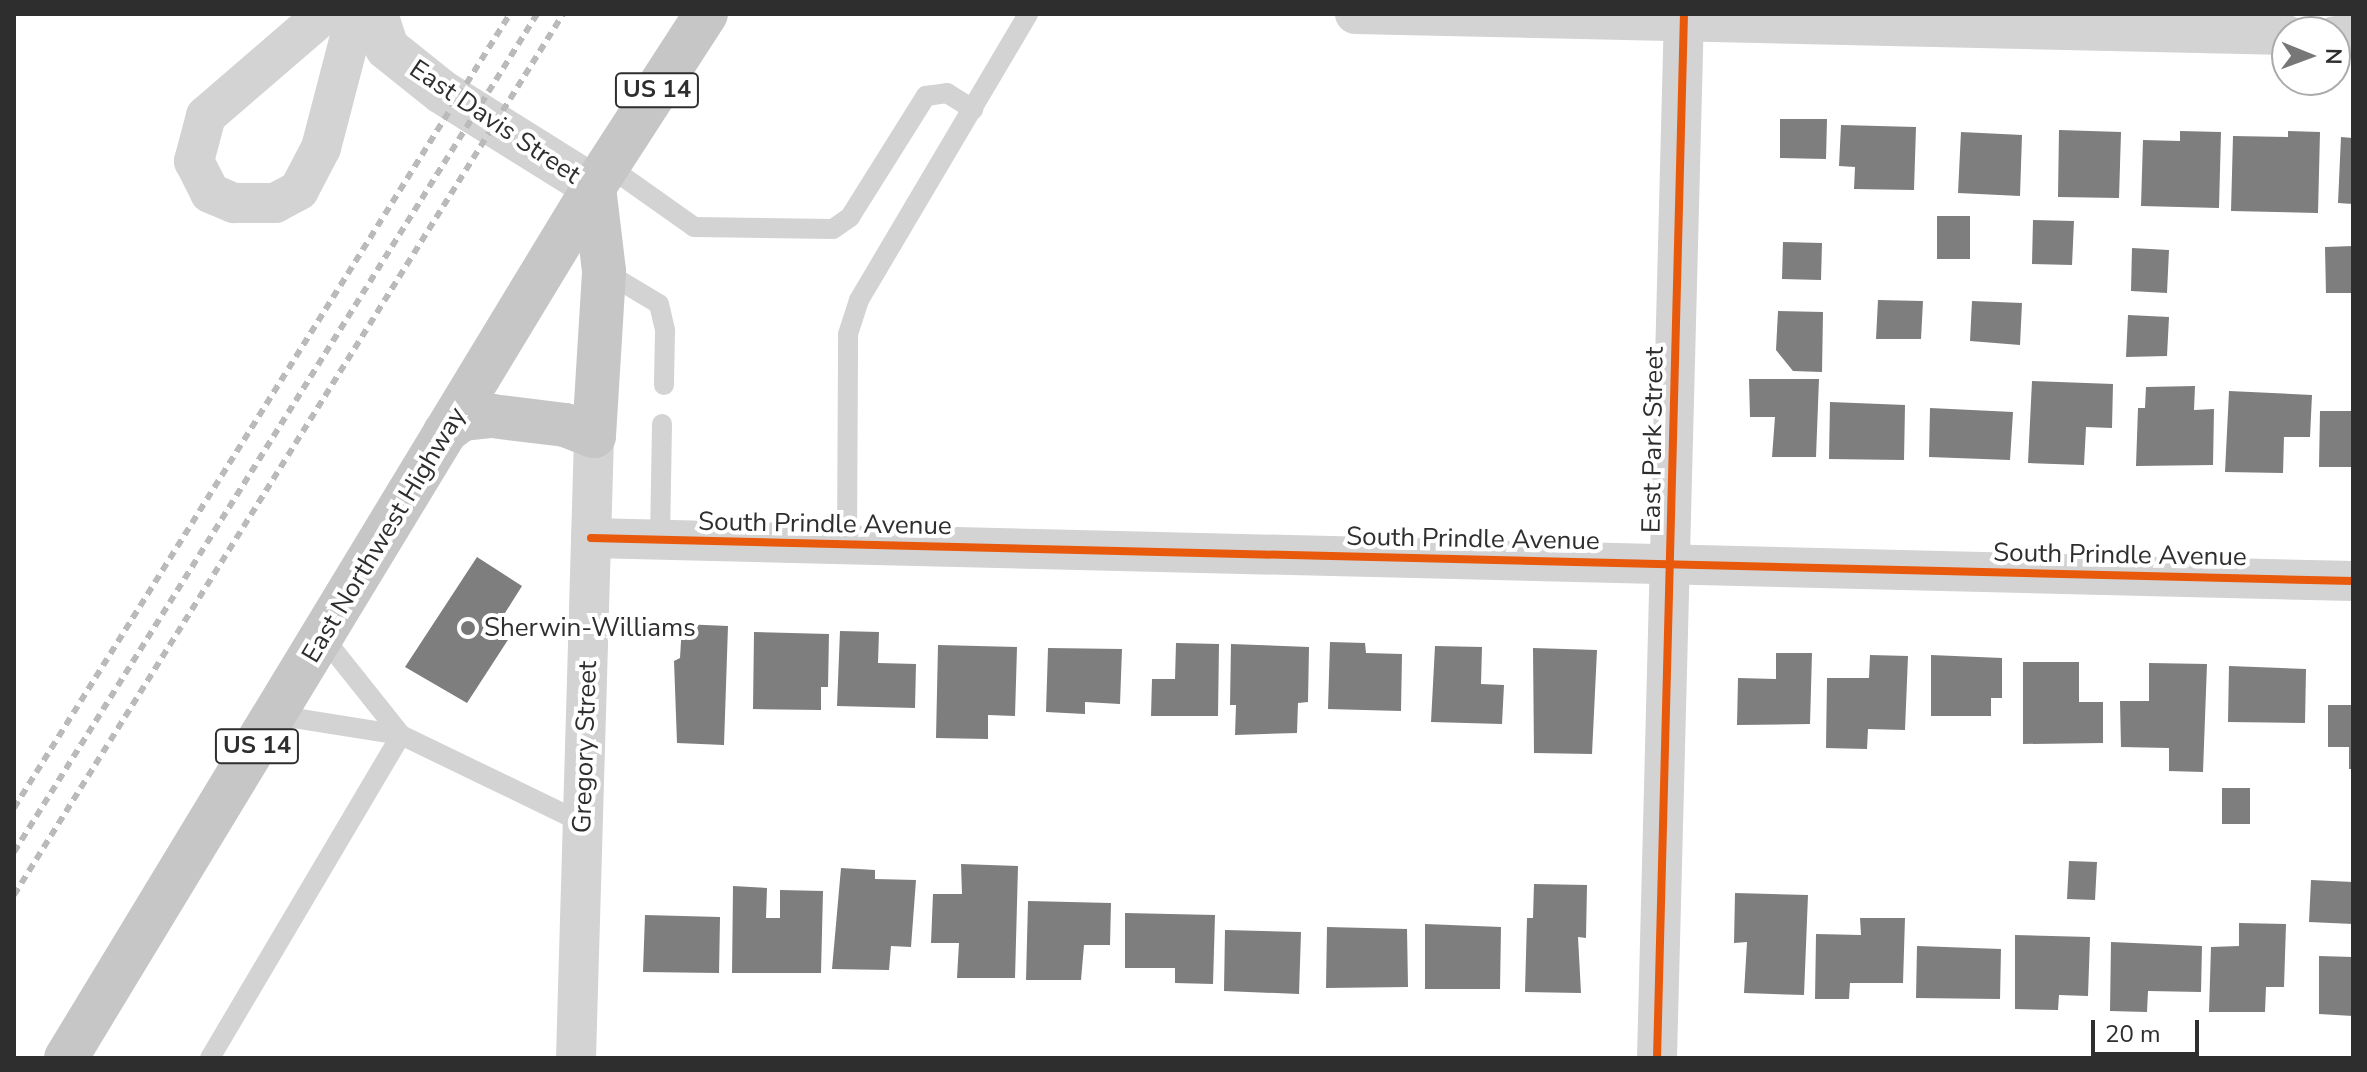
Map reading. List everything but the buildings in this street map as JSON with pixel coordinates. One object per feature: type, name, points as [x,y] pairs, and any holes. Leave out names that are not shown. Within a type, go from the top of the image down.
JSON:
[{"type":"main road","name":"East Northwest Highway","points":[[66,1058],[601,177],[706,14]]},
{"type":"main road","points":[[445,432],[462,419],[492,416],[565,425],[594,436],[604,271],[601,177]]},
{"type":"street","points":[[324,14],[206,116],[194,161],[210,193],[234,203],[275,203],[299,190],[321,148],[356,14]]},
{"type":"street","name":"East Davis Street","points":[[376,14],[387,48],[442,92],[601,177]]},
{"type":"street","points":[[1355,14],[1684,18],[2271,35]]},
{"type":"street","name":"East Park Street","points":[[1657,1058],[1684,18]]},
{"type":"street","name":"Gregory Street","points":[[576,1058],[594,436]]},
{"type":"street","name":"South Prindle Avenue","points":[[591,538],[2353,581]]},
{"type":"lane","points":[[847,544],[848,334],[859,300],[1028,14]]},
{"type":"lane","points":[[601,177],[694,227],[833,229],[850,217],[926,96],[947,93],[973,109]]},
{"type":"lane","points":[[604,271],[659,304],[665,331],[664,385]]},
{"type":"lane","points":[[660,540],[662,424]]},
{"type":"lane","points":[[323,637],[401,735]]},
{"type":"lane","points":[[275,715],[401,735],[583,823]]},
{"type":"lane","points":[[210,1058],[401,735]]},
{"type":"railway","points":[[14,808],[510,14]]},
{"type":"railway","points":[[14,852],[537,14]]},
{"type":"railway","points":[[14,895],[563,14]]},
{"type":"cycle path","points":[[1657,1058],[1684,14]]},
{"type":"cycle path","points":[[591,538],[2353,581]]},
{"type":"place","name":"Sherwin-Williams","points":[[468,628]]}]
